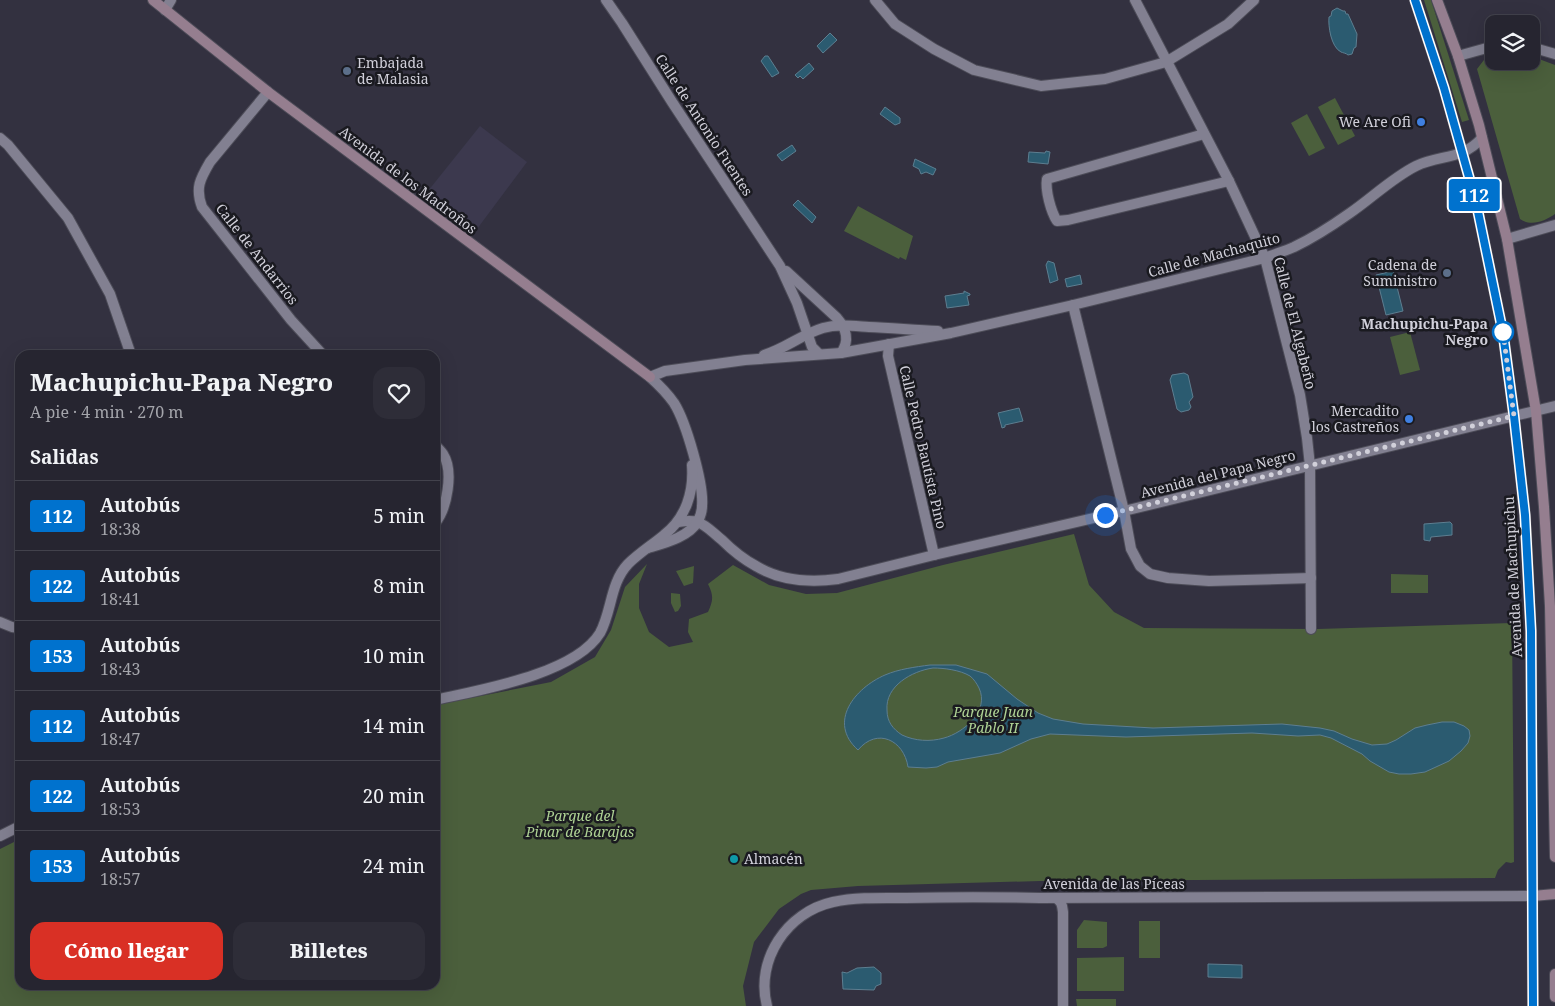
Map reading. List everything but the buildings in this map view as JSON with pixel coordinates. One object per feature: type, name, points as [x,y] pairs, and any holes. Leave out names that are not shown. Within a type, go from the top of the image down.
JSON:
[{"type":"street","name":"Avenida de los Madroños","points":[[153,0],[268,92],[650,377]]},
{"type":"street","points":[[165,10],[171,0]]},
{"type":"street","name":"Calle de Antonio Fuentes","points":[[606,0],[780,266],[797,303],[812,346],[818,354]]},
{"type":"street","points":[[875,0],[894,24],[934,49],[974,70],[1041,86],[1105,79],[1166,62],[1228,24],[1254,0]]},
{"type":"street","name":"Calle de El Algabeño","points":[[1135,0],[1230,181],[1265,258],[1300,395],[1307,438],[1310,466],[1311,629]]},
{"type":"street","name":"Avenida de Machupichu","points":[[1416,0],[1444,88],[1476,202],[1503,333],[1514,416],[1525,515],[1531,631],[1533,1006]]},
{"type":"street","points":[[1437,0],[1458,56],[1482,138],[1507,240],[1536,411],[1550,606],[1555,857]]},
{"type":"street","points":[[1458,56],[1485,48]]},
{"type":"street","points":[[1540,50],[1555,54]]},
{"type":"street","name":"Calle de Andarrios","points":[[268,92],[210,162],[202,174],[198,196],[202,207],[291,320],[318,350]]},
{"type":"street","points":[[1204,134],[1048,179],[1046,185],[1052,215],[1057,221],[1068,220],[1230,181]]},
{"type":"street","points":[[0,138],[8,145],[68,218],[110,294],[129,350]]},
{"type":"street","points":[[1463,153],[1475,146],[1482,138]]},
{"type":"street","name":"Calle de Machaquito","points":[[650,377],[665,371],[745,360],[841,353],[951,333],[1265,258],[1294,247],[1324,230],[1350,214],[1403,174],[1417,166],[1463,153]]},
{"type":"street","points":[[1507,240],[1555,225]]},
{"type":"street","name":"Calle de Antonio Fuentes","points":[[780,266],[843,325]]},
{"type":"street","points":[[1073,305],[1124,511],[1131,549],[1140,566],[1150,574],[1168,578],[1209,581],[1312,578]]},
{"type":"street","points":[[841,353],[846,342],[843,325]]},
{"type":"street","name":"Calle de Machaquito","points":[[745,360],[770,354],[821,329],[843,325],[951,333]]},
{"type":"street","name":"Calle Pedro Bautista Pino","points":[[889,344],[888,356],[934,555]]},
{"type":"street","points":[[648,548],[671,541],[685,533],[697,522],[702,508],[701,484],[683,421],[666,392],[650,377]]},
{"type":"street","name":"Avenida del Papa Negro","points":[[697,522],[746,560],[770,574],[803,582],[838,579],[1555,406]]},
{"type":"street","points":[[440,699],[532,676],[571,660],[591,645],[600,632],[615,584],[627,565],[666,534],[683,516],[692,488],[690,446]]},
{"type":"street","points":[[440,451],[444,455],[449,474],[446,497],[440,516]]},
{"type":"street","points":[[678,522],[697,522]]},
{"type":"street","points":[[0,622],[15,627]]},
{"type":"street","points":[[0,836],[15,828]]},
{"type":"street","points":[[1532,896],[1555,894]]},
{"type":"street","name":"Avenida de las Píceas","points":[[767,1006],[764,984],[767,964],[780,937],[801,916],[832,902],[859,898],[1532,896]]},
{"type":"street","points":[[1056,898],[1060,901],[1064,912],[1063,1006]]},
{"type":"street","points":[[1555,974],[1555,997]]},
{"type":"shaded area","points":[[480,126],[527,162],[477,229],[428,191]]},
{"type":"green space","points":[[1424,0],[1431,0],[1469,120],[1462,122]]},
{"type":"green space","points":[[1485,59],[1485,70],[1540,70],[1540,59],[1555,65],[1555,214],[1547,219],[1529,223],[1520,219],[1477,69]]},
{"type":"green space","points":[[1335,98],[1355,136],[1338,145],[1318,107]]},
{"type":"green space","points":[[1307,114],[1325,148],[1309,156],[1291,123]]},
{"type":"green space","points":[[858,206],[913,236],[906,260],[900,257],[899,259],[844,231]]},
{"type":"green space","points":[[1410,332],[1420,370],[1400,375],[1390,337]]},
{"type":"green space","name":"Parque Juan Pablo II","points":[[1074,534],[1089,585],[1114,612],[1144,628],[1318,629],[1512,623],[1514,862],[1506,862],[1498,870],[1495,878],[1040,881],[858,886],[811,890],[801,894],[779,909],[754,942],[743,986],[746,1006],[0,1006],[0,849],[15,842],[15,990],[440,990],[440,704],[551,682],[595,657],[611,630],[625,587],[647,564],[639,584],[639,608],[649,632],[669,647],[693,642],[688,632],[689,619],[708,612],[712,598],[708,584],[733,565],[769,585],[806,594],[837,593],[943,565]]},
{"type":"green space","points":[[694,566],[693,583],[684,586],[676,571]]},
{"type":"green space","points":[[1391,574],[1428,575],[1428,593],[1391,593]]},
{"type":"green space","points":[[671,593],[680,594],[681,606],[675,612],[671,603]]},
{"type":"green space","points":[[1084,920],[1107,922],[1107,946],[1103,948],[1077,948],[1077,930]]},
{"type":"green space","points":[[1139,921],[1160,921],[1160,958],[1139,958]]},
{"type":"green space","points":[[1124,957],[1124,991],[1077,991],[1077,958]]},
{"type":"green space","points":[[1076,999],[1116,999],[1116,1006],[1077,1006]]},
{"type":"water","points":[[1337,8],[1348,14],[1357,34],[1356,47],[1352,54],[1348,55],[1341,52],[1335,46],[1331,36],[1329,17],[1332,11]]},
{"type":"water","points":[[830,33],[837,40],[823,53],[817,46]]},
{"type":"water","points":[[765,56],[768,56],[779,73],[772,77],[761,61]]},
{"type":"water","points":[[809,63],[814,69],[803,79],[800,76],[798,78],[795,75]]},
{"type":"water","points":[[885,107],[900,118],[900,123],[895,125],[880,114]]},
{"type":"water","points":[[792,145],[796,151],[782,161],[777,155]]},
{"type":"water","points":[[1046,151],[1050,152],[1048,164],[1028,162],[1029,152],[1045,153]]},
{"type":"water","points":[[915,159],[936,169],[933,175],[926,172],[921,174],[919,169],[913,166]]},
{"type":"water","points":[[798,200],[816,217],[812,223],[793,205]]},
{"type":"water","points":[[1048,261],[1054,263],[1058,280],[1050,283],[1046,265]]},
{"type":"water","points":[[1393,271],[1403,311],[1386,315],[1376,275]]},
{"type":"water","points":[[1080,275],[1082,284],[1067,287],[1065,279]]},
{"type":"water","points":[[964,291],[970,294],[967,296],[969,305],[947,308],[945,296],[964,293]]},
{"type":"water","points":[[1184,373],[1188,375],[1193,397],[1189,402],[1191,407],[1189,410],[1181,412],[1177,409],[1170,380],[1172,375]]},
{"type":"water","points":[[1019,408],[1023,421],[1005,425],[1002,428],[998,413]]},
{"type":"water","points":[[1450,522],[1452,524],[1452,535],[1431,537],[1430,541],[1424,540],[1424,524]]},
{"type":"water","points":[[930,665],[956,665],[987,674],[1017,699],[1038,713],[1053,719],[1083,724],[1153,728],[1282,724],[1334,731],[1372,745],[1387,744],[1415,728],[1442,722],[1454,722],[1469,730],[1470,736],[1468,743],[1449,761],[1425,772],[1411,774],[1389,772],[1362,754],[1331,738],[1320,735],[1298,736],[1252,733],[1126,737],[1050,734],[1031,739],[1000,753],[948,762],[937,767],[926,768],[908,767],[901,750],[889,740],[873,739],[865,743],[858,750],[849,739],[845,728],[845,717],[855,697],[864,688],[885,675]],"holes":[[[933,668],[962,672],[970,676],[979,688],[981,705],[973,720],[951,735],[933,740],[912,739],[902,735],[889,722],[887,710],[890,694],[901,681],[909,676]]]},
{"type":"water","points":[[1208,964],[1242,965],[1242,978],[1208,977]]},
{"type":"water","points":[[874,967],[881,973],[881,984],[876,986],[874,990],[843,989],[842,972],[847,973],[857,968]]},
{"type":"bus line","name":"112","points":[[1415,0],[1444,88],[1476,202],[1503,333],[1514,416],[1525,515],[1531,631],[1533,1006]]},
{"type":"place","name":"Embajada de Malasia","points":[[347,71]]},
{"type":"place","name":"We Are Ofi","points":[[1421,122]]},
{"type":"place","name":"Cadena de Suministro","points":[[1447,273]]},
{"type":"place","name":"Machupichu-Papa Negro","points":[[1503,332]]},
{"type":"place","name":"Mercadito los Castreños","points":[[1409,419]]},
{"type":"place","name":"Almacén","points":[[734,859]]},
{"type":"route","points":[[1105,515],[1514,416],[1503,332]]},
{"type":"park label","name":"Parque del Pinar de Barajas","points":[[580,824]]}]
